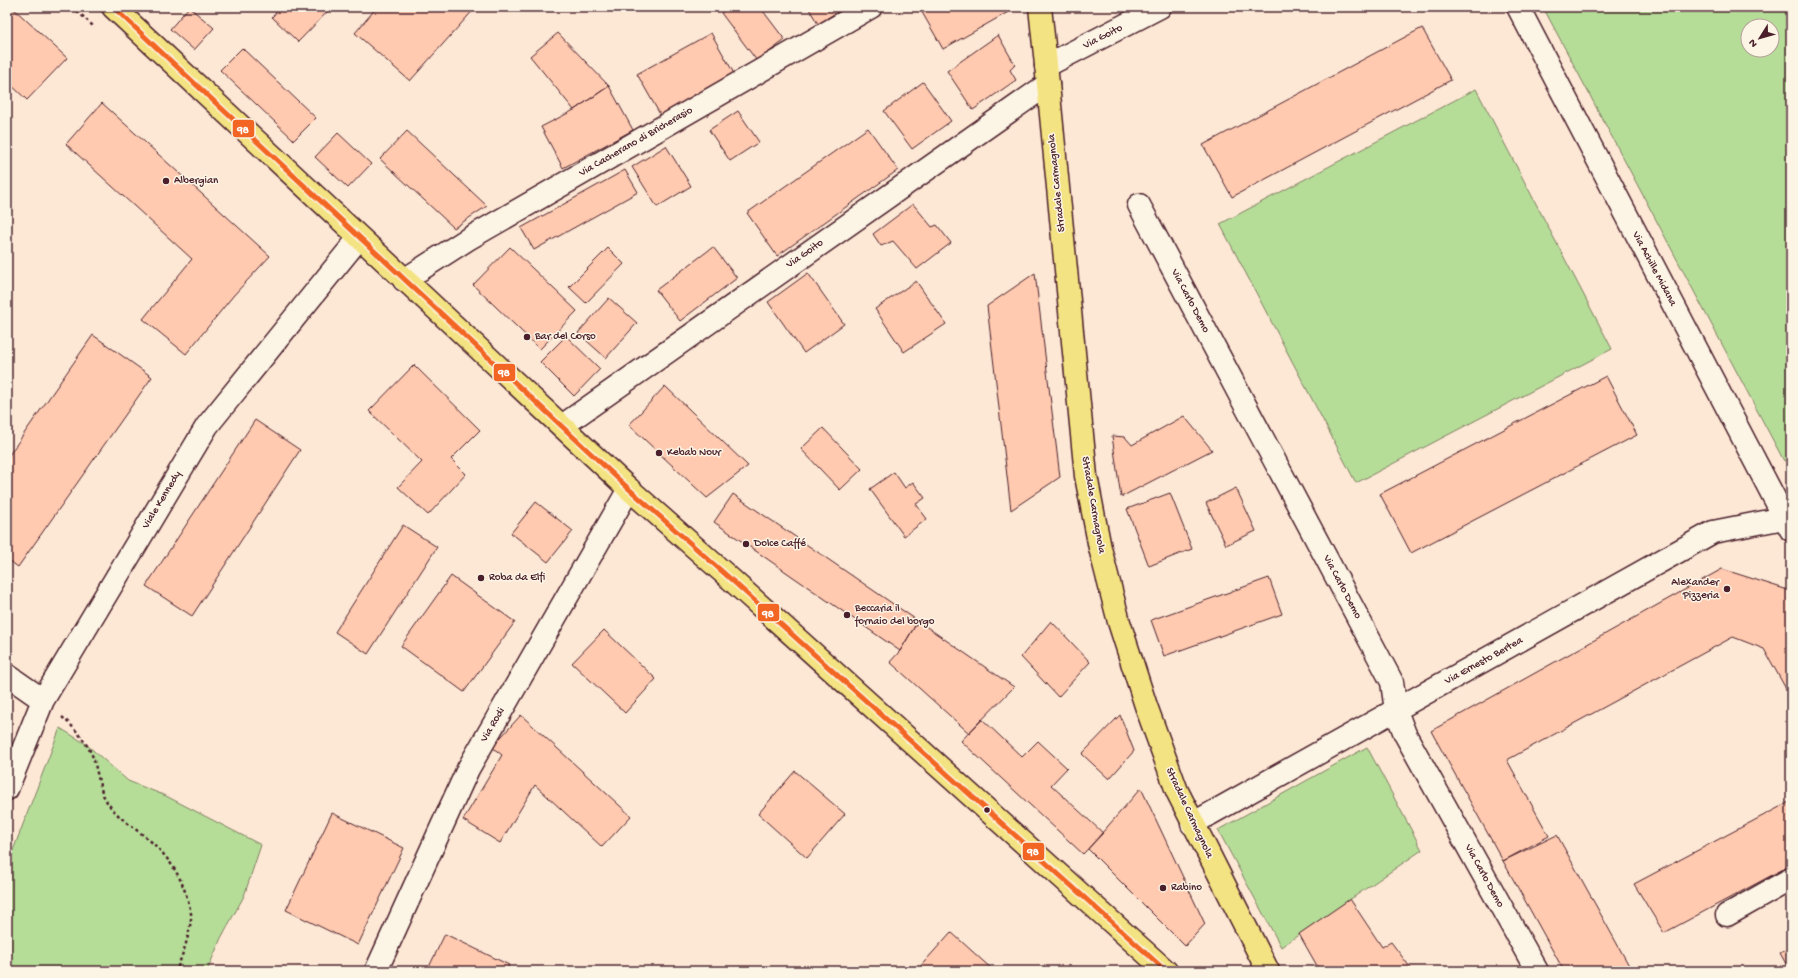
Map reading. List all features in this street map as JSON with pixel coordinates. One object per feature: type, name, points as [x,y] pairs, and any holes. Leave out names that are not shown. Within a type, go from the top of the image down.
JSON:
[{"type":"main road","points":[[113,7],[629,489],[1166,971]]},
{"type":"main road","name":"Stradale Carmagnola","points":[[1040,7],[1086,476],[1100,548],[1118,622],[1146,706],[1177,791],[1192,824],[1268,971]]},
{"type":"street","name":"Via Cacherano di Bricherasio","points":[[404,280],[468,239],[871,7]]},
{"type":"street","name":"Via Goito","points":[[562,426],[1047,75],[1160,7]]},
{"type":"street","name":"Via Achille Midana","points":[[1518,7],[1788,524]]},
{"type":"street","name":"Via Carlo Demo","points":[[1139,206],[1392,682],[1396,711],[1405,734],[1537,971]]},
{"type":"street","name":"Viale Kennedy","points":[[7,789],[42,700],[206,426],[359,238]]},
{"type":"street","name":"Via Rodi","points":[[376,971],[468,769],[629,489]]},
{"type":"street","name":"Via Ernesto Bertea","points":[[1192,824],[1713,532],[1788,524]]},
{"type":"street","points":[[7,675],[42,700]]},
{"type":"street","points":[[1727,915],[1791,879]]},
{"type":"path","points":[[42,700],[75,728],[86,744],[93,756],[97,776],[107,801],[121,818],[159,848],[177,871],[184,885],[192,917],[186,946],[176,971]]},
{"type":"green space","points":[[1543,7],[1791,7],[1791,457],[1784,461]]},
{"type":"green space","points":[[1476,89],[1612,349],[1356,483],[1220,224]]},
{"type":"green space","points":[[60,728],[86,744],[128,781],[166,796],[261,845],[244,896],[221,938],[207,971],[7,971],[7,866]]},
{"type":"green space","points":[[1367,747],[1422,850],[1281,947],[1218,830]]},
{"type":"building","points":[[7,7],[12,7],[67,58],[27,100],[7,81]]},
{"type":"building","points":[[189,7],[214,28],[194,50],[170,29]]},
{"type":"building","points":[[281,7],[332,7],[298,42],[272,17]]},
{"type":"building","points":[[377,7],[476,7],[410,81],[355,33]]},
{"type":"building","points":[[729,7],[760,7],[785,40],[757,61],[721,13]]},
{"type":"building","points":[[808,7],[845,7],[818,24]]},
{"type":"building","points":[[919,7],[1009,7],[1010,11],[943,49]]},
{"type":"building","points":[[1422,28],[1451,80],[1232,197],[1203,145]]},
{"type":"building","points":[[558,33],[609,86],[574,110],[530,56]]},
{"type":"building","points":[[711,33],[736,77],[662,118],[637,74]]},
{"type":"building","points":[[998,35],[1015,65],[1010,70],[1016,80],[973,110],[947,71]]},
{"type":"building","points":[[242,48],[316,118],[294,140],[220,70]]},
{"type":"building","points":[[923,82],[951,121],[912,149],[884,111]]},
{"type":"building","points":[[609,86],[633,130],[563,168],[541,127],[574,110]]},
{"type":"building","points":[[102,103],[270,256],[233,296],[186,354],[143,319],[192,259],[66,144]]},
{"type":"building","points":[[738,111],[759,142],[730,161],[709,130]]},
{"type":"building","points":[[868,128],[898,170],[777,256],[747,213]]},
{"type":"building","points":[[407,131],[487,206],[454,228],[380,159]]},
{"type":"building","points":[[338,133],[371,164],[348,188],[315,157]]},
{"type":"building","points":[[666,146],[691,186],[657,207],[632,167]]},
{"type":"building","points":[[625,170],[638,192],[534,250],[521,228]]},
{"type":"building","points":[[913,204],[932,227],[937,225],[951,243],[917,269],[893,241],[881,246],[873,234]]},
{"type":"building","points":[[510,247],[577,311],[540,349],[473,285]]},
{"type":"building","points":[[713,247],[737,278],[680,321],[656,290]]},
{"type":"building","points":[[608,248],[624,264],[586,303],[569,287]]},
{"type":"building","points":[[808,273],[844,324],[804,353],[768,302]]},
{"type":"building","points":[[1035,273],[1060,477],[1011,510],[987,306]]},
{"type":"building","points":[[916,281],[946,324],[904,352],[875,309]]},
{"type":"building","points":[[609,298],[637,323],[606,358],[578,333]]},
{"type":"building","points":[[93,335],[152,377],[18,567],[7,559],[7,458]]},
{"type":"building","points":[[566,336],[600,369],[574,396],[540,362]]},
{"type":"building","points":[[414,365],[480,430],[451,459],[466,474],[428,515],[398,487],[422,462],[369,411]]},
{"type":"building","points":[[1606,376],[1637,435],[1411,553],[1380,494]]},
{"type":"building","points":[[665,386],[748,466],[707,498],[629,425]]},
{"type":"building","points":[[1184,416],[1212,450],[1121,497],[1112,436],[1125,437],[1132,445]]},
{"type":"building","points":[[255,420],[300,450],[192,616],[146,586]]},
{"type":"building","points":[[823,428],[862,469],[840,490],[801,449]]},
{"type":"building","points":[[894,472],[905,488],[913,482],[925,498],[916,504],[927,519],[904,536],[870,489]]},
{"type":"building","points":[[1236,488],[1256,531],[1226,545],[1206,503]]},
{"type":"building","points":[[1170,493],[1192,549],[1149,566],[1127,509]]},
{"type":"building","points":[[733,494],[918,621],[900,651],[714,522]]},
{"type":"building","points":[[536,502],[573,531],[548,562],[511,533]]},
{"type":"building","points":[[403,525],[437,547],[368,654],[335,632]]},
{"type":"building","points":[[1722,569],[1791,591],[1791,698],[1764,649],[1733,637],[1507,760],[1549,836],[1503,861],[1431,731]]},
{"type":"building","points":[[451,576],[515,622],[464,692],[401,646]]},
{"type":"building","points":[[1269,578],[1282,614],[1164,656],[1151,620]]},
{"type":"building","points":[[918,621],[1014,687],[969,733],[890,662],[900,651]]},
{"type":"building","points":[[1051,621],[1090,662],[1058,697],[1021,657]]},
{"type":"building","points":[[604,630],[656,679],[625,713],[572,663]]},
{"type":"building","points":[[521,715],[631,816],[602,847],[535,785],[500,843],[463,820],[502,755],[492,747]]},
{"type":"building","points":[[1120,715],[1134,751],[1109,779],[1082,754]]},
{"type":"building","points":[[982,719],[1022,757],[1038,741],[1067,768],[1051,785],[1103,833],[1083,854],[961,741]]},
{"type":"building","points":[[795,771],[845,814],[807,858],[758,814]]},
{"type":"building","points":[[1141,788],[1205,924],[1185,946],[1088,849]]},
{"type":"building","points":[[1791,801],[1791,865],[1664,933],[1634,884]]},
{"type":"building","points":[[332,813],[404,848],[358,945],[286,910]]},
{"type":"building","points":[[1557,835],[1632,971],[1564,971],[1503,861]]},
{"type":"building","points":[[1350,899],[1382,947],[1391,942],[1413,971],[1320,971],[1299,934]]},
{"type":"building","points":[[951,932],[994,971],[920,971],[918,969]]},
{"type":"building","points":[[445,934],[509,965],[506,971],[427,971]]},
{"type":"building","points":[[1791,947],[1791,971],[1790,971],[1780,953]]},
{"type":"transit line","name":"98","points":[[113,7],[629,489],[1166,971]]},
{"type":"place","name":"Albergian","points":[[166,181]]},
{"type":"place","name":"Bar del Corso","points":[[527,337]]},
{"type":"place","name":"Kebab Nour","points":[[659,453]]},
{"type":"place","name":"Dolce Caffé","points":[[746,544]]},
{"type":"place","name":"Roba da Elfi","points":[[481,578]]},
{"type":"place","name":"Alexander Pizzeria","points":[[1727,589]]},
{"type":"place","name":"Beccaria il fornaio del borgo","points":[[847,615]]},
{"type":"place","name":"Rabino","points":[[1163,888]]}]
